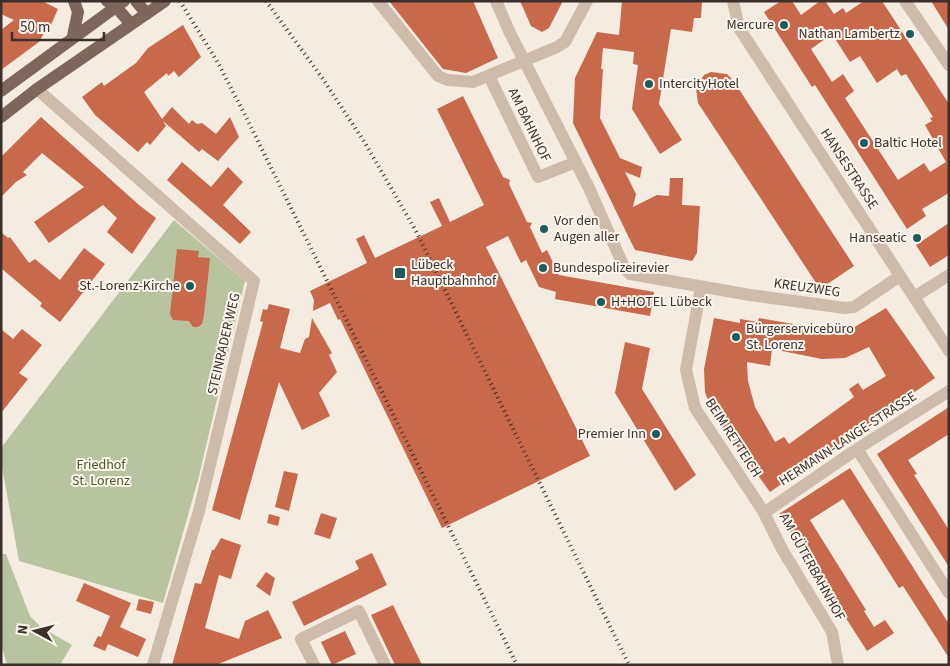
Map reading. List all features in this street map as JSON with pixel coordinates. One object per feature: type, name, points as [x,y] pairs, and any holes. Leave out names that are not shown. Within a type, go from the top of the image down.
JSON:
[{"type":"main road","points":[[73,36],[78,12],[74,1]]},
{"type":"main road","points":[[136,1],[146,14]]},
{"type":"main road","points":[[1,116],[165,1]]},
{"type":"main road","points":[[1,91],[116,3],[131,24]]},
{"type":"street","points":[[378,1],[438,76],[458,82],[473,82],[524,62],[565,42],[587,1]]},
{"type":"street","name":"AM BAHNHOF","points":[[496,1],[524,62],[576,162],[626,271],[635,276],[701,287]]},
{"type":"street","name":"HANSESTRASSE","points":[[733,1],[739,28],[949,351]]},
{"type":"street","points":[[905,1],[949,65]]},
{"type":"street","name":"AM BAHNHOF","points":[[489,76],[538,177],[576,162]]},
{"type":"street","name":"STEINRADER WEG","points":[[37,89],[254,281],[199,511],[153,665]]},
{"type":"street","points":[[914,297],[949,275]]},
{"type":"street","name":"KREUZWEG","points":[[701,287],[845,308],[854,307],[900,276]]},
{"type":"street","name":"BEIM RETTEICH","points":[[701,287],[686,360],[688,390],[701,419],[764,513]]},
{"type":"street","name":"HERMANN-LANGE-STRASSE","points":[[764,513],[857,449],[949,391]]},
{"type":"street","points":[[857,449],[949,593]]},
{"type":"street","name":"AM GÜTERBAHNHOF","points":[[764,513],[782,549],[832,632],[838,665]]},
{"type":"street","points":[[314,665],[301,639],[359,611],[385,665]]},
{"type":"green space","name":"Friedhof St. Lorenz","points":[[174,220],[245,281],[198,480],[163,603],[19,561],[1,461],[1,448]]},
{"type":"green space","points":[[1,554],[6,554],[30,616],[41,627],[72,645],[60,665],[7,665],[1,643]]},
{"type":"building","points":[[1,1],[42,1],[58,9],[47,34],[44,33],[39,42],[1,70],[1,30],[14,20],[1,14]]},
{"type":"building","points":[[389,1],[473,1],[498,58],[466,73],[443,69]]},
{"type":"building","points":[[520,1],[563,1],[549,28],[542,32],[531,26]]},
{"type":"building","points":[[622,1],[702,1],[701,18],[694,18],[692,32],[671,29],[659,104],[682,140],[660,154],[632,109],[638,65],[633,64],[634,52],[603,48],[601,69],[603,69],[600,118],[620,158],[642,167],[640,178],[625,172],[636,194],[633,207],[657,195],[669,196],[670,178],[683,178],[682,205],[700,206],[697,253],[692,261],[635,250],[573,123],[575,78],[597,32],[619,35]]},
{"type":"building","points":[[781,1],[792,1],[801,15],[820,1],[825,1],[834,14],[843,8],[846,13],[864,1],[882,1],[949,104],[949,193],[922,209],[926,216],[907,229],[815,85],[812,87],[764,12]],"holes":[[[832,34],[850,62],[860,56],[877,83],[897,69],[901,76],[906,74],[933,117],[930,118],[932,121],[925,125],[946,162],[930,172],[924,163],[898,180],[845,98],[854,91],[843,74],[832,82],[811,49]]]},
{"type":"building","points":[[931,1],[949,1],[949,30]]},
{"type":"building","points":[[183,25],[201,57],[179,77],[174,71],[168,76],[167,73],[144,92],[162,119],[172,107],[189,124],[192,120],[197,124],[202,123],[216,134],[230,117],[239,137],[218,161],[202,149],[199,152],[163,121],[166,126],[150,145],[147,142],[138,152],[95,115],[82,97],[102,82],[104,86],[136,63],[148,48]]},
{"type":"building","points":[[711,72],[727,74],[733,80],[854,266],[820,289],[698,103],[696,88],[704,75]]},
{"type":"building","points":[[463,96],[503,177],[510,180],[509,184],[527,222],[532,223],[530,227],[542,253],[547,250],[559,275],[654,292],[650,316],[555,299],[556,292],[539,287],[526,260],[521,263],[508,236],[486,247],[590,456],[442,528],[340,319],[338,320],[330,303],[313,311],[314,300],[310,291],[367,263],[356,239],[364,235],[375,258],[442,226],[430,202],[439,198],[450,222],[484,205],[437,109]]},
{"type":"building","points":[[41,117],[156,218],[132,254],[107,232],[117,218],[103,205],[49,243],[34,222],[84,187],[42,153],[23,172],[27,175],[16,182],[1,197],[1,157]]},
{"type":"building","points":[[182,162],[211,187],[228,167],[243,182],[223,205],[251,232],[240,244],[167,180]]},
{"type":"building","points":[[949,223],[949,255],[930,267],[916,245]]},
{"type":"building","points":[[1,232],[8,238],[10,237],[29,263],[35,259],[60,280],[84,248],[105,264],[60,322],[40,306],[42,303],[1,268]]},
{"type":"building","name":"St.-Lorenz-Kirche","points":[[177,249],[199,251],[198,257],[210,258],[204,315],[202,324],[198,327],[193,327],[189,321],[173,320],[170,314]]},
{"type":"building","points":[[269,304],[290,309],[280,348],[300,353],[305,339],[309,337],[312,318],[332,353],[329,355],[337,372],[319,393],[330,416],[302,430],[279,382],[240,520],[212,510],[263,322],[260,321],[263,309],[267,310]]},
{"type":"building","points":[[886,308],[935,378],[770,492],[713,413],[705,392],[704,369],[714,318],[740,323],[740,319],[758,322],[759,318],[832,331],[853,328]],"holes":[[[869,347],[886,376],[863,390],[858,383],[849,389],[854,397],[789,444],[784,437],[775,442],[755,407],[748,381],[747,362],[770,366],[772,349],[822,359],[845,358]]]},
{"type":"building","points":[[1,329],[13,339],[22,329],[42,345],[19,373],[28,379],[1,413]]},
{"type":"building","name":"Premier Inn","points":[[625,342],[650,348],[642,389],[696,475],[675,491],[615,393]]},
{"type":"building","points":[[949,407],[949,434],[908,460],[917,474],[914,475],[949,530],[949,567],[877,454]]},
{"type":"building","points":[[850,468],[949,624],[949,658],[903,586],[899,588],[843,499],[810,520],[866,610],[864,611],[874,627],[885,620],[894,633],[867,651],[779,514]]},
{"type":"building","points":[[284,471],[298,474],[289,511],[275,507]]},
{"type":"building","points":[[321,513],[337,518],[330,539],[314,534]]},
{"type":"building","points":[[269,514],[280,517],[278,526],[267,523]]},
{"type":"building","points":[[221,538],[241,545],[231,579],[219,575],[205,628],[239,639],[245,621],[268,610],[282,638],[216,665],[172,665],[195,583],[201,584],[212,550],[214,550]]},
{"type":"building","points":[[372,553],[387,585],[304,626],[292,602],[359,569],[355,561]]},
{"type":"building","points":[[266,572],[275,578],[270,596],[256,586]]},
{"type":"building","points":[[84,583],[131,603],[120,627],[146,639],[138,657],[108,644],[105,651],[93,646],[98,636],[101,637],[110,616],[76,601]]},
{"type":"building","points":[[139,599],[154,602],[151,614],[136,610]]},
{"type":"building","points":[[393,605],[422,665],[395,665],[371,615]]},
{"type":"building","points":[[345,631],[356,654],[332,665],[321,642]]},
{"type":"railway","points":[[180,1],[218,63],[244,113],[517,665]]},
{"type":"railway","points":[[266,1],[323,79],[365,143],[416,231],[629,665]]},
{"type":"place","name":"Mercure","points":[[784,25]]},
{"type":"place","name":"Nathan Lambertz","points":[[910,34]]},
{"type":"place","name":"IntercityHotel","points":[[649,84]]},
{"type":"place","name":"Baltic Hotel","points":[[864,143]]},
{"type":"place","name":"Vor den Augen aller","points":[[544,229]]},
{"type":"place","name":"Hanseatic","points":[[917,238]]},
{"type":"place","name":"Bundespolizeirevier","points":[[543,268]]},
{"type":"place","name":"Lübeck Hauptbahnhof","points":[[400,273]]},
{"type":"place","name":"St.-Lorenz-Kirche","points":[[190,286]]},
{"type":"place","name":"H+HOTEL Lübeck","points":[[601,302]]},
{"type":"place","name":"Bürgerservicebüro St. Lorenz","points":[[736,337]]},
{"type":"place","name":"Premier Inn","points":[[656,434]]}]
